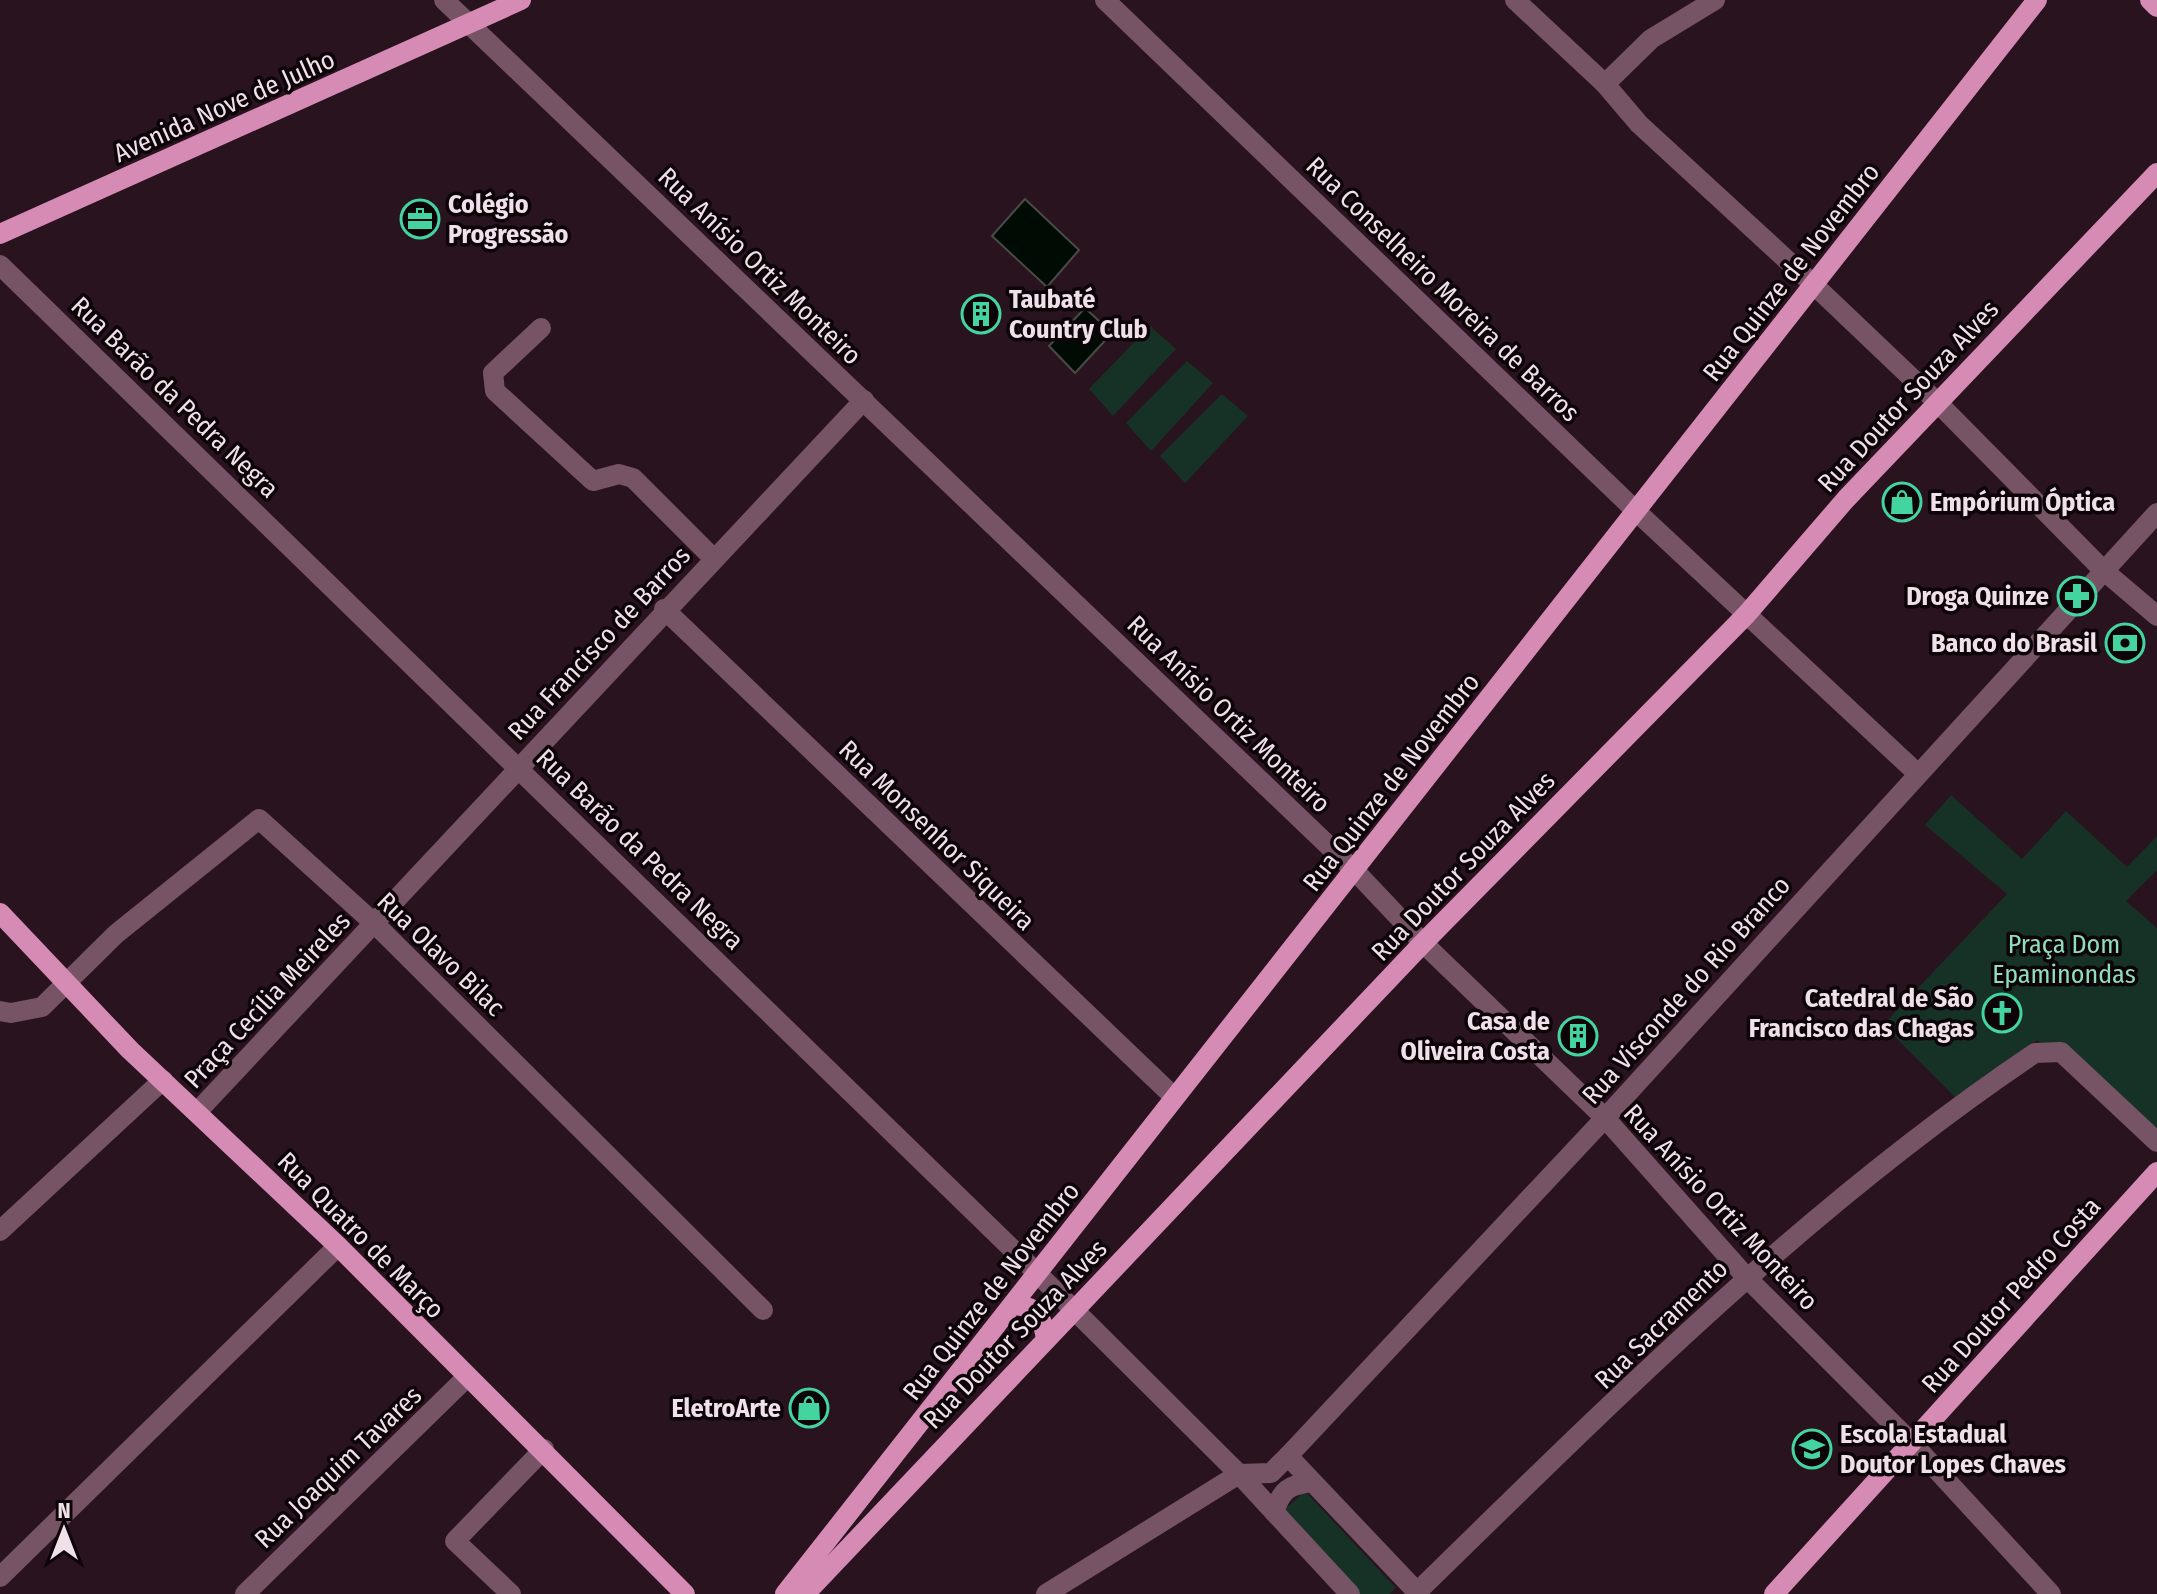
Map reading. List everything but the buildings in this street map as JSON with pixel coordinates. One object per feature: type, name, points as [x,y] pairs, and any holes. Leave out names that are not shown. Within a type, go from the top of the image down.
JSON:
[{"type":"main road","name":"Avenida Nove de Julho","points":[[0,234],[470,26],[521,0]]},
{"type":"main road","name":"Rua Quinze de Novembro","points":[[785,1594],[1039,1275],[1174,1097],[1356,872],[2037,0]]},
{"type":"main road","points":[[2150,0],[2157,7]]},
{"type":"main road","name":"Rua Doutor Souza Alves","points":[[805,1594],[1423,943],[1746,615],[1937,402],[2157,173]]},
{"type":"main road","name":"Rua Quatro de Março","points":[[0,913],[67,985],[338,1246],[467,1377],[544,1449],[685,1594]]},
{"type":"main road","name":"Rua Doutor Pedro Costa","points":[[1774,1594],[2157,1172]]},
{"type":"main road","points":[[1014,1305],[1035,1310],[1042,1317],[1046,1338]]},
{"type":"street","name":"Rua Anísio Ortiz Monteiro","points":[[444,0],[1356,872],[1423,943],[1605,1118],[1747,1278],[1912,1443],[2051,1594]]},
{"type":"street","name":"Rua Conselheiro Moreira de Barros","points":[[1105,0],[1637,512],[1918,774]]},
{"type":"street","points":[[1515,0],[1605,84],[1639,124],[1937,402],[2103,570],[2157,616]]},
{"type":"street","points":[[1605,84],[1651,39],[1715,0]]},
{"type":"street","name":"Rua Barão da Pedra Negra","points":[[0,265],[1039,1275],[1239,1474],[1350,1594]]},
{"type":"street","points":[[541,328],[493,373],[495,391],[593,481],[619,474],[633,478],[713,558]]},
{"type":"street","name":"Rua Francisco de Barros","points":[[375,924],[664,609],[864,400]]},
{"type":"street","name":"Rua Visconde do Rio Branco","points":[[1239,1474],[1271,1473],[1288,1456],[1605,1118],[2157,513]]},
{"type":"street","name":"Rua Monsenhor Siqueira","points":[[664,609],[1174,1097]]},
{"type":"street","name":"Rua Olavo Bilac","points":[[67,985],[116,934],[259,819],[375,924],[763,1310]]},
{"type":"street","name":"Praça Cecília Meireles","points":[[197,1112],[375,924]]},
{"type":"street","points":[[0,1011],[11,1013],[42,1007],[67,985]]},
{"type":"street","name":"Rua Sacramento","points":[[1416,1593],[1747,1278],[1904,1147],[2035,1053],[2061,1052],[2157,1142]]},
{"type":"street","points":[[0,1231],[163,1080]]},
{"type":"street","points":[[0,1577],[338,1246]]},
{"type":"street","name":"Rua Joaquim Tavares","points":[[245,1594],[467,1377]]},
{"type":"street","points":[[511,1594],[455,1541],[544,1449]]},
{"type":"street","points":[[1288,1456],[1416,1593]]},
{"type":"street","points":[[1046,1594],[1239,1474]]},
{"type":"street","points":[[1274,1512],[1280,1495],[1290,1485],[1312,1482]]},
{"type":"green space","points":[[1150,326],[1176,349],[1113,416],[1089,389]]},
{"type":"green space","points":[[1187,361],[1213,383],[1151,451],[1126,423]]},
{"type":"green space","points":[[1222,394],[1248,416],[1185,483],[1160,456]]},
{"type":"green space","name":"Praça Dom Epaminondas","points":[[1951,795],[2022,859],[2066,811],[2127,867],[2157,836],[2157,870],[2126,901],[2157,928],[2157,1135],[2114,1093],[2037,1040],[1955,1097],[1883,1025],[2007,894],[1925,825]]},
{"type":"green space","points":[[1305,1491],[1396,1588],[1389,1594],[1358,1594],[1282,1512]]},
{"type":"shaded area","points":[[1025,199],[1079,250],[1047,287],[992,236]]},
{"type":"shaded area","points":[[1085,308],[1112,333],[1075,373],[1049,346]]},
{"type":"place","name":"Colégio Progressão","points":[[420,219]]},
{"type":"place","name":"Taubaté Country Club","points":[[981,314]]},
{"type":"place","name":"Empórium Óptica","points":[[1902,502]]},
{"type":"place","name":"Droga Quinze","points":[[2077,596]]},
{"type":"place","name":"Banco do Brasil","points":[[2125,643]]},
{"type":"place","name":"Catedral de São Francisco das Chagas","points":[[2002,1013]]},
{"type":"place","name":"Casa de Oliveira Costa","points":[[1578,1036]]},
{"type":"place","name":"EletroArte","points":[[809,1408]]},
{"type":"place","name":"Escola Estadual Doutor Lopes Chaves","points":[[1812,1449]]}]
